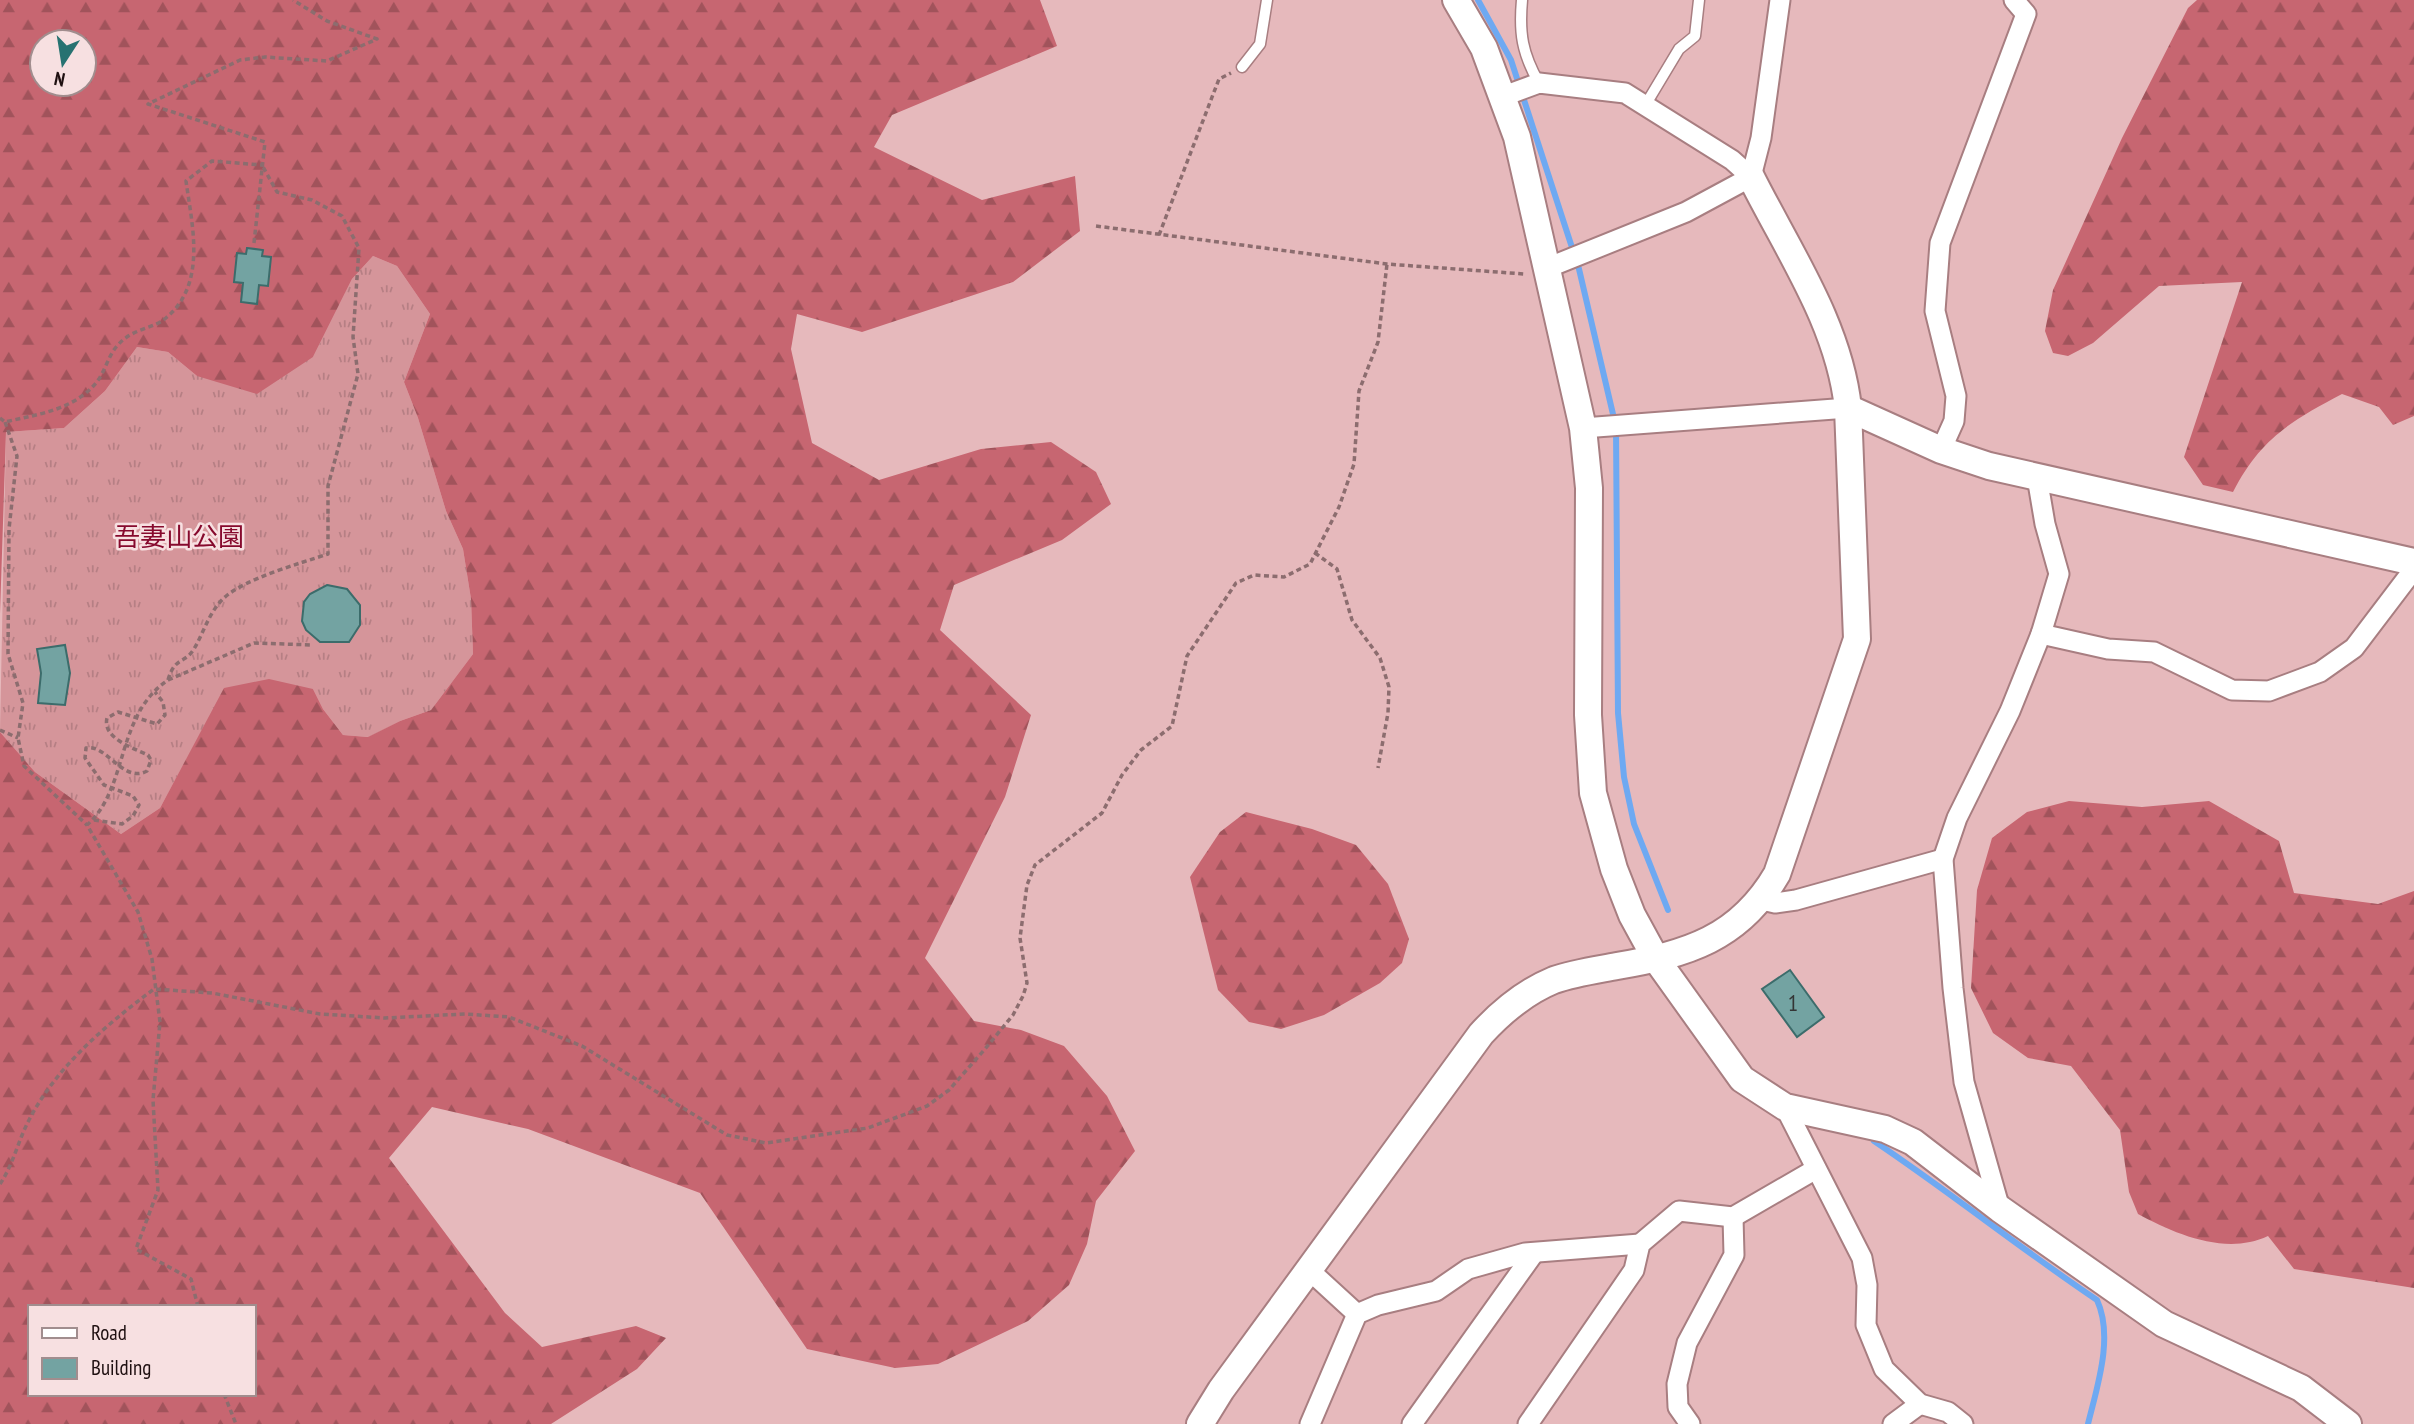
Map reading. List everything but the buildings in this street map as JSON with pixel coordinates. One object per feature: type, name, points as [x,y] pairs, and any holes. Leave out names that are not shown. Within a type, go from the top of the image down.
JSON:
[{"type":"street","points":[[1200,1424],[1221,1390],[1481,1034],[1501,1012],[1555,980],[1693,949],[1734,927],[1762,900],[1777,874],[1857,639],[1849,408],[1844,373],[1833,340],[1751,177],[1732,160],[1647,104],[1625,93],[1521,89],[1484,48],[1457,0]]},
{"type":"street","points":[[1552,266],[1686,212],[1751,177],[1761,138],[1780,0]]},
{"type":"street","points":[[1941,450],[1957,410],[1936,311],[1940,243],[2026,15],[2014,0]]},
{"type":"street","points":[[1521,89],[1517,137],[1552,266],[1590,427],[1588,715],[1593,793],[1615,869],[1632,915],[1656,959],[1742,1079],[1785,1107],[1885,1129],[1913,1142],[2000,1209],[2164,1324],[2301,1388],[2348,1424]]},
{"type":"street","points":[[1590,427],[1849,408],[1941,450],[2038,477],[2414,562]]},
{"type":"street","points":[[2000,1209],[1964,1082],[1953,988],[1943,859],[1957,818],[2010,711],[2041,634],[2059,575],[2045,524],[2038,477]]},
{"type":"street","points":[[2041,634],[2108,649],[2154,652],[2232,690],[2269,691],[2320,672],[2354,648],[2414,569]]},
{"type":"street","points":[[1762,900],[1774,903],[1796,900],[1943,859]]},
{"type":"street","points":[[1785,1107],[1862,1258],[1867,1285],[1866,1325],[1873,1348],[1884,1369],[1920,1404],[1948,1412],[1964,1424]]},
{"type":"street","points":[[1310,1424],[1357,1314],[1378,1305],[1436,1291],[1468,1269],[1534,1253],[1640,1244],[1679,1211],[1733,1217],[1816,1169]]},
{"type":"street","points":[[1690,1424],[1678,1407],[1677,1384],[1687,1343],[1734,1255],[1733,1217]]},
{"type":"street","points":[[1528,1424],[1634,1270],[1640,1244]]},
{"type":"street","points":[[1412,1424],[1534,1253]]},
{"type":"street","points":[[1309,1270],[1357,1314]]},
{"type":"street","points":[[1893,1424],[1920,1404]]},
{"type":"lane","points":[[1242,67],[1260,44],[1267,0]]},
{"type":"lane","points":[[1521,89],[1525,57],[1519,15],[1522,0]]},
{"type":"lane","points":[[1647,104],[1679,49],[1695,36],[1699,0]]},
{"type":"path","points":[[254,243],[265,142],[148,104],[240,60],[265,57],[327,61],[377,39],[327,21],[293,0]]},
{"type":"path","points":[[1159,235],[1219,79],[1242,67]]},
{"type":"path","points":[[5,422],[71,405],[97,382],[116,346],[134,330],[166,318],[185,295],[196,249],[186,181],[212,161],[262,165]]},
{"type":"path","points":[[168,680],[173,665],[193,651],[206,622],[225,597],[285,568],[328,554],[328,486],[358,374],[353,337],[359,248],[342,216],[312,200],[277,192],[262,165]]},
{"type":"path","points":[[1096,226],[1387,264],[1524,274],[1552,266]]},
{"type":"path","points":[[0,1184],[29,1120],[51,1087],[104,1026],[154,989],[212,993],[320,1014],[385,1018],[465,1014],[509,1017],[582,1046],[727,1135],[766,1143],[816,1138],[868,1128],[927,1106],[950,1090],[1013,1015],[1027,983],[1020,938],[1027,885],[1035,865],[1101,813],[1122,775],[1142,750],[1172,726],[1187,656],[1236,583],[1254,575],[1284,577],[1310,564],[1339,508],[1354,464],[1359,391],[1378,341],[1387,264]]},
{"type":"path","points":[[0,418],[5,422],[17,456],[9,529],[8,654],[23,704],[18,738],[24,766],[87,825],[138,912],[152,959],[160,1022],[153,1100],[158,1190],[136,1249],[191,1279],[198,1305]]},
{"type":"path","points":[[1315,553],[1337,569],[1352,620],[1380,658],[1388,687],[1388,713],[1378,768]]},
{"type":"path","points":[[87,825],[100,813],[125,742],[137,717],[155,692],[168,680],[254,643],[313,645]]},
{"type":"path","points":[[93,820],[106,824],[121,824],[138,811],[139,805],[133,796],[110,789],[85,758],[86,748],[98,749],[118,766],[141,774],[150,767],[148,755],[109,734],[105,726],[107,718],[118,712],[151,723],[161,721],[165,709],[155,692]]},
{"type":"path","points":[[0,730],[18,738]]},
{"type":"path","points":[[224,1396],[236,1424]]},
{"type":"green space","points":[[0,0],[1040,0],[1057,46],[892,115],[874,147],[982,200],[1075,176],[1080,231],[1013,282],[862,332],[797,314],[791,349],[812,443],[879,480],[981,449],[1051,442],[1096,472],[1111,504],[1062,540],[954,585],[940,630],[1031,715],[1005,797],[925,958],[974,1021],[1021,1030],[1064,1046],[1107,1096],[1135,1151],[1096,1201],[1087,1244],[1069,1285],[1028,1321],[938,1364],[895,1368],[807,1349],[700,1193],[528,1129],[432,1107],[389,1158],[505,1313],[542,1347],[636,1326],[666,1338],[637,1369],[551,1424],[0,1424],[0,732],[35,772],[121,834],[160,808],[224,688],[269,679],[313,689],[323,709],[343,735],[368,737],[400,721],[431,710],[473,654],[471,599],[463,549],[446,511],[418,418],[404,382],[430,314],[397,266],[373,256],[352,279],[313,357],[257,394],[197,376],[168,352],[137,347],[105,391],[64,428],[6,432],[0,614]]},
{"type":"green space","points":[[2197,0],[2414,0],[2414,416],[2393,425],[2379,407],[2342,394],[2278,433],[2254,458],[2233,492],[2203,485],[2184,457],[2242,282],[2159,286],[2093,343],[2068,356],[2053,353],[2045,331],[2053,290],[2122,138],[2188,8]]},
{"type":"green space","name":"吾妻山公園","points":[[373,256],[397,266],[430,314],[404,382],[418,418],[446,511],[463,549],[471,599],[473,654],[431,710],[400,721],[369,737],[343,735],[323,709],[313,689],[225,688],[160,808],[121,834],[35,772],[0,732],[6,432],[64,428],[105,391],[137,347],[168,352],[197,376],[313,357],[352,279]]},
{"type":"green space","points":[[2069,801],[2142,807],[2209,801],[2279,841],[2294,893],[2378,904],[2414,891],[2414,1288],[2294,1269],[2268,1236],[2252,1242],[2218,1243],[2184,1235],[2138,1214],[2129,1192],[2120,1130],[2071,1066],[2028,1058],[1993,1033],[1971,988],[1977,890],[1992,838],[2027,812]]},
{"type":"green space","points":[[1246,812],[1312,829],[1356,845],[1388,884],[1409,939],[1402,963],[1380,983],[1324,1015],[1281,1029],[1249,1022],[1218,990],[1190,877],[1220,832]]},
{"type":"waterway","points":[[1478,0],[1511,60],[1579,269],[1616,427],[1618,713],[1624,777],[1634,824],[1668,910]]},
{"type":"waterway","points":[[1874,1141],[2097,1300],[2102,1314],[2104,1346],[2088,1424]]}]
